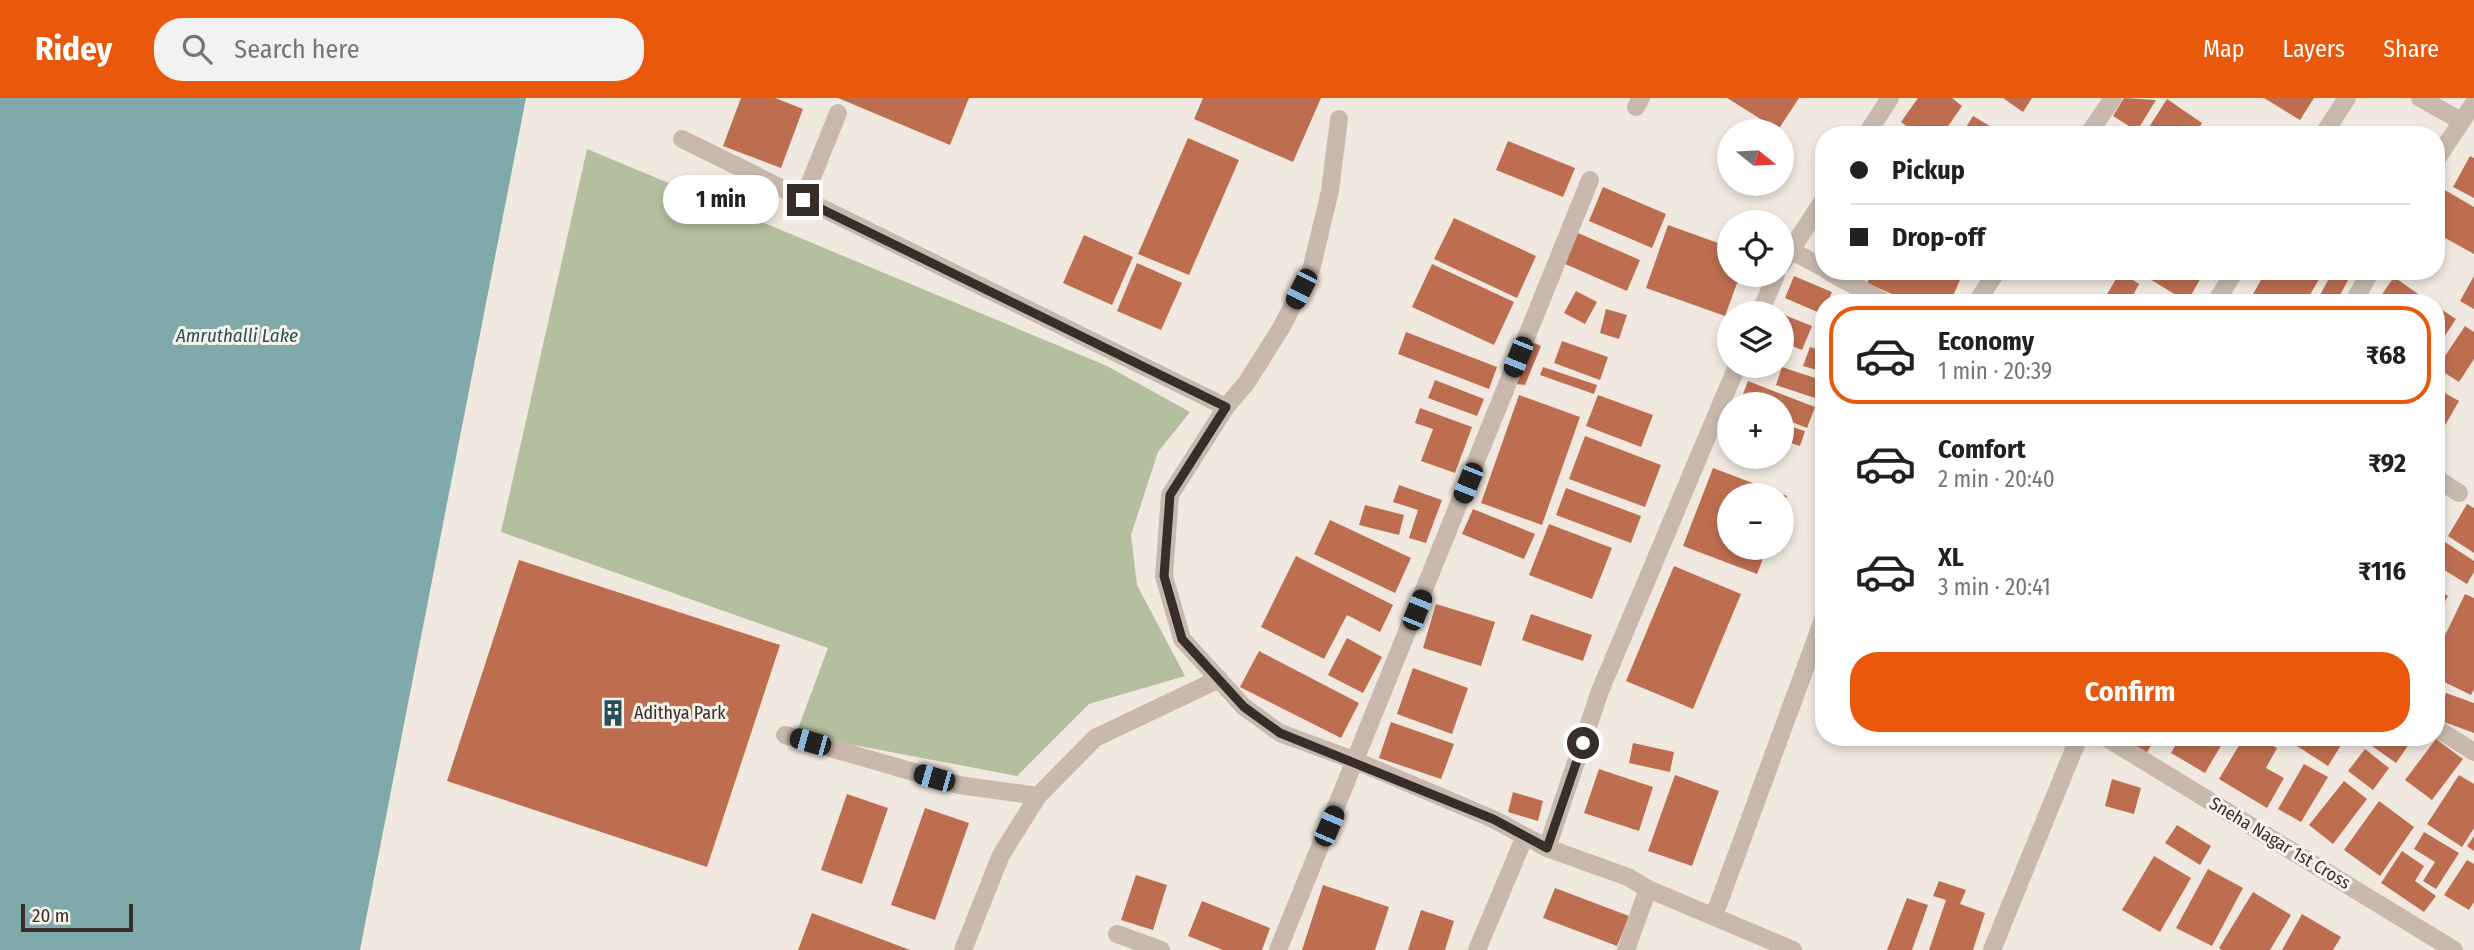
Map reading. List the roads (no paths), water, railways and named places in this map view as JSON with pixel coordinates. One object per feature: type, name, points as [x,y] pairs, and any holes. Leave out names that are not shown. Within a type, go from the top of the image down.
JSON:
[{"type":"street","points":[[1872,126],[1890,98]]},
{"type":"street","points":[[2094,126],[2113,98]]},
{"type":"street","points":[[2329,126],[2347,98]]},
{"type":"street","points":[[2420,98],[2461,121]]},
{"type":"street","points":[[2445,146],[2474,103]]},
{"type":"street","points":[[803,200],[838,113]]},
{"type":"street","points":[[1339,119],[1330,191],[1311,270],[1268,350],[1226,407],[1170,495],[1164,576],[1182,639],[1244,707],[1280,733],[1356,761],[1493,819],[1547,848],[1628,877],[1648,889],[1793,950]]},
{"type":"street","points":[[682,139],[1226,407]]},
{"type":"street","points":[[1278,950],[1590,180]]},
{"type":"street","points":[[1794,245],[1815,213]]},
{"type":"street","points":[[1794,259],[1815,265]]},
{"type":"street","points":[[1845,280],[1870,294]]},
{"type":"street","points":[[1547,848],[1600,691],[1732,378]]},
{"type":"street","points":[[2445,484],[2459,493]]},
{"type":"street","points":[[1714,916],[1815,641]]},
{"type":"street","points":[[963,950],[1001,855],[1038,796],[1095,738],[1219,679]]},
{"type":"street","points":[[2445,734],[2474,752]]},
{"type":"street","points":[[785,735],[959,785],[1038,796]]},
{"type":"street","points":[[1992,950],[2075,746]]},
{"type":"street","name":"Sneha Nagar 1st Cross","points":[[2120,746],[2454,950]]},
{"type":"street","points":[[1477,950],[1525,836]]},
{"type":"street","points":[[1626,950],[1648,889]]},
{"type":"street","points":[[1117,934],[1161,950]]},
{"type":"water","name":"Amruthalli Lake","points":[[0,98],[526,98],[360,950],[0,950]]},
{"type":"place","name":"Adithya Park","points":[[613,713]]}]
